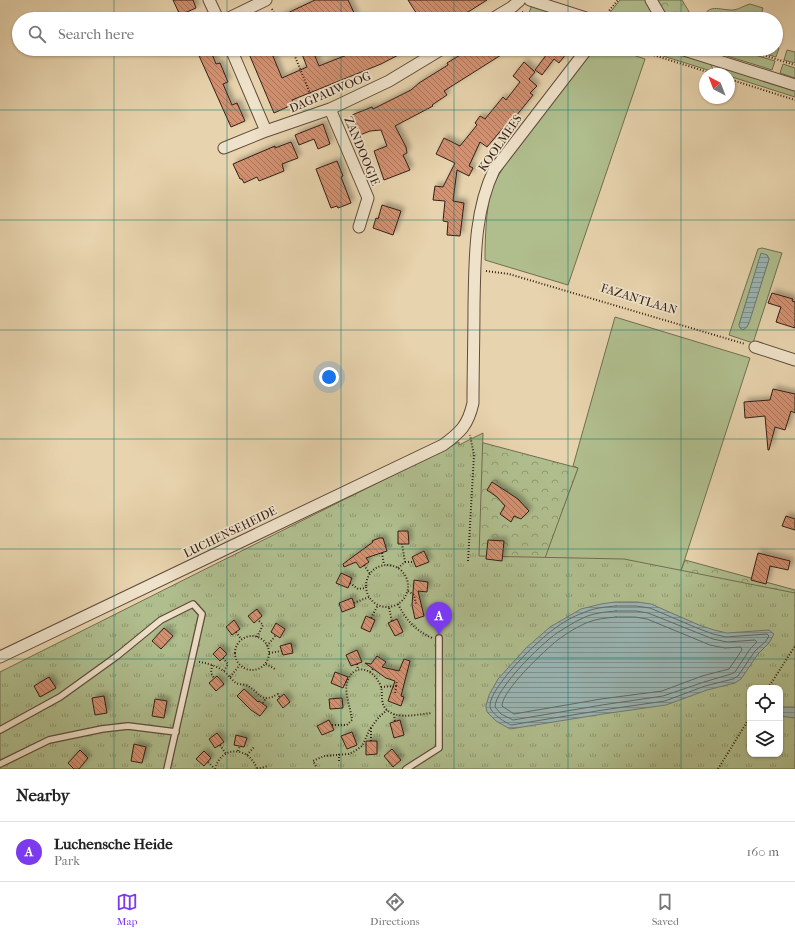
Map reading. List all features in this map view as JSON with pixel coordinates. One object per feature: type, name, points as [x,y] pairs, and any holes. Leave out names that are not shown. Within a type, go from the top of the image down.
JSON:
[{"type":"street","points":[[210,0],[215,12]]},
{"type":"street","points":[[241,12],[266,0]]},
{"type":"street","points":[[504,12],[520,0]]},
{"type":"street","points":[[530,0],[567,12]]},
{"type":"street","points":[[652,0],[658,12]]},
{"type":"street","points":[[234,56],[266,131]]},
{"type":"street","name":"DAGPAUWOOG","points":[[224,148],[266,131],[330,109],[389,81],[430,56]]},
{"type":"street","name":"KOOLMEES","points":[[475,269],[479,216],[487,185],[494,170],[582,56]]},
{"type":"street","points":[[704,56],[795,84]]},
{"type":"street","name":"ZANDOOGJE","points":[[330,109],[368,198],[359,227]]},
{"type":"street","name":"LUCHENSEHEIDE","points":[[0,657],[443,445],[454,437],[466,425],[473,403],[475,269]]},
{"type":"street","points":[[755,347],[795,360]]},
{"type":"lane","points":[[0,730],[60,696],[117,656],[161,620],[193,604],[202,614],[167,769]]},
{"type":"lane","points":[[406,769],[439,748],[439,638]]},
{"type":"lane","points":[[0,764],[49,740],[96,731],[128,726],[176,732]]},
{"type":"path","points":[[608,12],[618,0]]},
{"type":"path","points":[[295,56],[318,114]]},
{"type":"path","points":[[656,56],[699,69]]},
{"type":"path","points":[[765,56],[795,65]]},
{"type":"path","points":[[735,81],[795,100]]},
{"type":"path","name":"FAZANTLAAN","points":[[475,269],[508,274],[755,347]]},
{"type":"path","points":[[466,425],[471,435],[474,454],[468,561]]},
{"type":"path","points":[[402,544],[405,562]]},
{"type":"path","points":[[382,553],[384,566]]},
{"type":"path","points":[[398,568],[405,562],[414,562]]},
{"type":"path","points":[[364,565],[370,574]]},
{"type":"path","points":[[388,565],[398,568],[406,576],[408,591],[406,597],[398,604],[389,608],[378,606],[371,601],[366,588],[366,582],[370,574],[374,570],[388,565]]},
{"type":"path","points":[[350,583],[358,589],[366,588]]},
{"type":"path","points":[[408,591],[414,595],[416,604]]},
{"type":"path","points":[[354,603],[369,597]]},
{"type":"path","points":[[398,604],[404,616],[412,626],[421,633],[434,639],[439,638]]},
{"type":"path","points":[[371,618],[378,606]]},
{"type":"path","points":[[389,608],[392,621]]},
{"type":"path","points":[[257,637],[263,625],[258,620]]},
{"type":"path","points":[[236,632],[241,640]]},
{"type":"path","points":[[267,646],[276,635]]},
{"type":"path","points":[[251,636],[257,637],[262,639],[267,646],[269,653],[265,664],[256,670],[244,669],[239,665],[234,654],[235,648],[241,640],[251,636]]},
{"type":"path","points":[[770,685],[795,646]]},
{"type":"path","points":[[269,653],[282,651]]},
{"type":"path","points":[[223,658],[228,664],[224,671]]},
{"type":"path","points":[[192,661],[208,663],[224,671],[237,684],[248,686],[259,695],[266,698],[278,694],[280,698]]},
{"type":"path","points":[[265,664],[276,669]]},
{"type":"path","points":[[357,664],[358,670]]},
{"type":"path","points":[[212,665],[211,673],[214,678]]},
{"type":"path","points":[[230,677],[239,665]]},
{"type":"path","points":[[332,725],[347,725],[352,720],[352,714],[348,702],[347,683],[352,673],[365,669],[370,672],[379,683],[381,687],[383,704],[387,710],[394,714],[403,715],[439,712]]},
{"type":"path","points":[[370,672],[373,669]]},
{"type":"path","points":[[395,694],[397,681]]},
{"type":"path","points":[[381,687],[396,686]]},
{"type":"path","points":[[248,693],[251,689]]},
{"type":"path","points":[[263,703],[266,698]]},
{"type":"path","points":[[343,703],[348,702]]},
{"type":"path","points":[[316,766],[313,761],[318,758],[332,754],[349,754],[362,746],[371,728],[379,717],[387,710]]},
{"type":"path","points":[[394,714],[395,722]]},
{"type":"path","points":[[718,769],[748,721]]},
{"type":"path","points":[[371,728],[371,741]]},
{"type":"path","points":[[220,745],[226,754]]},
{"type":"path","points":[[238,752],[240,746]]},
{"type":"path","points":[[247,755],[254,747]]},
{"type":"path","points":[[352,747],[354,751]]},
{"type":"path","points":[[208,762],[215,769],[218,761],[226,754],[229,752],[238,752],[247,755],[254,762],[257,769],[268,766]]},
{"type":"path","points":[[339,754],[339,761]]},
{"type":"green space","points":[[620,0],[647,0],[653,12],[610,12]]},
{"type":"green space","points":[[655,0],[682,0],[689,12],[665,12],[657,5]]},
{"type":"green space","points":[[750,4],[763,8],[762,12],[707,12],[714,8],[727,10],[738,9]]},
{"type":"green space","points":[[532,5],[554,12],[529,12]]},
{"type":"green space","points":[[787,50],[795,52],[795,63],[784,60]]},
{"type":"green space","points":[[588,56],[636,56],[645,59],[568,285],[485,260],[489,198],[491,190],[503,168]]},
{"type":"green space","points":[[663,56],[694,56],[706,60],[711,64],[712,68],[701,68]]},
{"type":"green space","points":[[727,56],[758,56],[775,61],[772,70]]},
{"type":"green space","points":[[783,64],[795,68],[795,78],[780,73]]},
{"type":"green space","points":[[735,71],[795,89],[795,97],[735,78]]},
{"type":"green space","points":[[762,248],[782,253],[753,343],[729,335],[758,249]],"holes":[[[761,254],[767,255],[769,259],[747,327],[739,325]]]},
{"type":"green space","points":[[615,317],[750,358],[679,577],[544,558],[578,468],[573,466]]},
{"type":"green space","points":[[483,433],[479,556],[624,559],[795,593],[795,769],[0,769],[0,672],[459,442],[459,445]]},
{"type":"green space","points":[[480,442],[578,468],[545,558],[679,576],[685,560],[795,590],[795,707],[783,692],[783,685],[747,685],[747,754],[419,769],[468,718]]},
{"type":"water","points":[[761,253],[767,255],[769,259],[750,320],[747,327],[743,330],[739,325]]},
{"type":"water","points":[[615,602],[637,602],[651,604],[699,625],[727,633],[769,630],[774,634],[769,643],[758,654],[741,679],[735,683],[707,690],[666,705],[510,729],[496,721],[487,712],[486,706],[489,695],[498,679],[526,648],[550,627],[581,609]]},
{"type":"water","points":[[783,707],[795,707],[795,718],[783,716]]},
{"type":"building","points":[[173,0],[193,0],[196,8],[187,12],[179,12]]},
{"type":"building","points":[[315,0],[348,0],[354,12],[290,12]]},
{"type":"building","points":[[408,0],[487,0],[468,12],[416,12]]},
{"type":"building","points":[[199,56],[213,56],[216,64],[220,63],[228,82],[223,84],[232,105],[237,103],[245,121],[231,127]]},
{"type":"building","points":[[250,56],[273,56],[282,78],[307,67],[303,56],[315,56],[319,66],[344,56],[396,56],[381,64],[292,100],[294,104],[274,113]]},
{"type":"building","points":[[458,56],[499,56],[444,91],[447,95],[432,105],[433,106],[395,126],[406,147],[407,153],[403,155],[410,170],[384,180],[374,151],[387,146],[381,130],[370,131],[360,135],[352,115],[372,107],[373,109],[411,90],[419,83],[448,65],[447,63]]},
{"type":"building","points":[[546,56],[564,56],[559,63],[554,59],[542,75],[535,70]]},
{"type":"building","points":[[524,62],[535,72],[529,79],[537,86],[530,93],[533,95],[508,126],[505,129],[503,128],[487,147],[480,142],[469,166],[473,168],[469,176],[457,170],[453,201],[464,203],[460,236],[447,235],[448,222],[443,221],[445,201],[433,200],[435,186],[443,187],[455,163],[436,154],[444,138],[460,146],[477,125],[475,123],[480,116],[485,119],[503,97],[506,100],[520,82],[513,76]]},
{"type":"building","points":[[323,124],[330,144],[318,149],[314,139],[299,145],[295,135]]},
{"type":"building","points":[[291,142],[298,158],[282,164],[284,171],[259,181],[257,177],[244,183],[242,179],[240,179],[233,164],[275,146],[275,148]]},
{"type":"building","points":[[337,161],[343,176],[341,177],[351,203],[338,208],[337,206],[331,208],[316,169]]},
{"type":"building","points":[[382,205],[401,211],[393,235],[373,228],[376,218],[378,219]]},
{"type":"building","points":[[772,293],[793,299],[792,301],[795,302],[795,328],[776,322],[781,307],[768,303]]},
{"type":"building","points":[[773,389],[795,394],[795,413],[791,411],[785,430],[775,427],[768,450],[765,416],[745,418],[744,402],[770,400]]},
{"type":"building","points":[[492,482],[518,499],[529,511],[521,519],[514,516],[511,522],[500,514],[505,506],[497,497],[487,490]]},
{"type":"building","points":[[786,516],[795,519],[795,530],[782,526]]},
{"type":"building","points":[[398,531],[408,531],[409,544],[398,544]]},
{"type":"building","points":[[383,538],[387,551],[366,558],[369,562],[360,568],[356,562],[344,567],[343,564],[373,542],[372,541]]},
{"type":"building","points":[[488,540],[504,541],[502,561],[486,559]]},
{"type":"building","points":[[424,551],[429,562],[416,567],[412,557]]},
{"type":"building","points":[[758,553],[790,561],[788,570],[770,566],[766,584],[751,580]]},
{"type":"building","points":[[341,573],[352,578],[348,588],[336,583]]},
{"type":"building","points":[[414,580],[428,582],[427,592],[418,591],[424,616],[415,619],[412,605]]},
{"type":"building","points":[[352,598],[355,607],[342,612],[339,603]]},
{"type":"building","points":[[257,609],[262,616],[254,623],[248,616]]},
{"type":"building","points":[[366,616],[375,620],[370,632],[361,628]]},
{"type":"building","points":[[397,619],[403,632],[395,636],[388,623]]},
{"type":"building","points":[[234,620],[240,629],[232,635],[226,627]]},
{"type":"building","points":[[276,623],[285,629],[280,638],[271,632]]},
{"type":"building","points":[[164,628],[173,636],[161,649],[152,641]]},
{"type":"building","points":[[291,643],[293,653],[283,655],[280,646]]},
{"type":"building","points":[[220,647],[227,654],[220,661],[213,654]]},
{"type":"building","points":[[357,650],[362,662],[351,666],[346,655]]},
{"type":"building","points":[[377,656],[386,662],[382,667],[399,671],[404,659],[410,661],[401,696],[404,697],[401,706],[388,701],[395,681],[386,678],[365,663],[371,664]]},
{"type":"building","points":[[335,672],[348,677],[343,688],[331,683]]},
{"type":"building","points":[[217,676],[224,684],[216,691],[209,683]]},
{"type":"building","points":[[49,677],[56,688],[40,697],[34,686]]},
{"type":"building","points":[[244,689],[258,702],[259,701],[267,707],[260,716],[251,710],[237,696]]},
{"type":"building","points":[[284,694],[290,702],[283,708],[277,700]]},
{"type":"building","points":[[104,696],[107,713],[95,715],[92,698]]},
{"type":"building","points":[[342,698],[343,708],[330,709],[329,699]]},
{"type":"building","points":[[155,699],[167,701],[164,718],[152,716]]},
{"type":"building","points":[[329,720],[334,730],[322,735],[317,726]]},
{"type":"building","points":[[400,720],[404,735],[394,738],[390,723]]},
{"type":"building","points":[[352,732],[357,745],[347,749],[341,736]]},
{"type":"building","points":[[217,733],[224,742],[215,748],[209,739]]},
{"type":"building","points":[[236,735],[247,738],[244,747],[234,745]]},
{"type":"building","points":[[366,741],[377,741],[377,754],[366,755]]},
{"type":"building","points":[[134,744],[146,747],[142,763],[131,761]]},
{"type":"building","points":[[392,749],[401,760],[393,767],[384,756]]},
{"type":"building","points":[[80,750],[88,758],[79,769],[74,769],[68,763]]},
{"type":"building","points":[[204,751],[211,758],[204,766],[196,759]]},
{"type":"place","name":"Luchensche Heide","points":[[439,635]]}]
